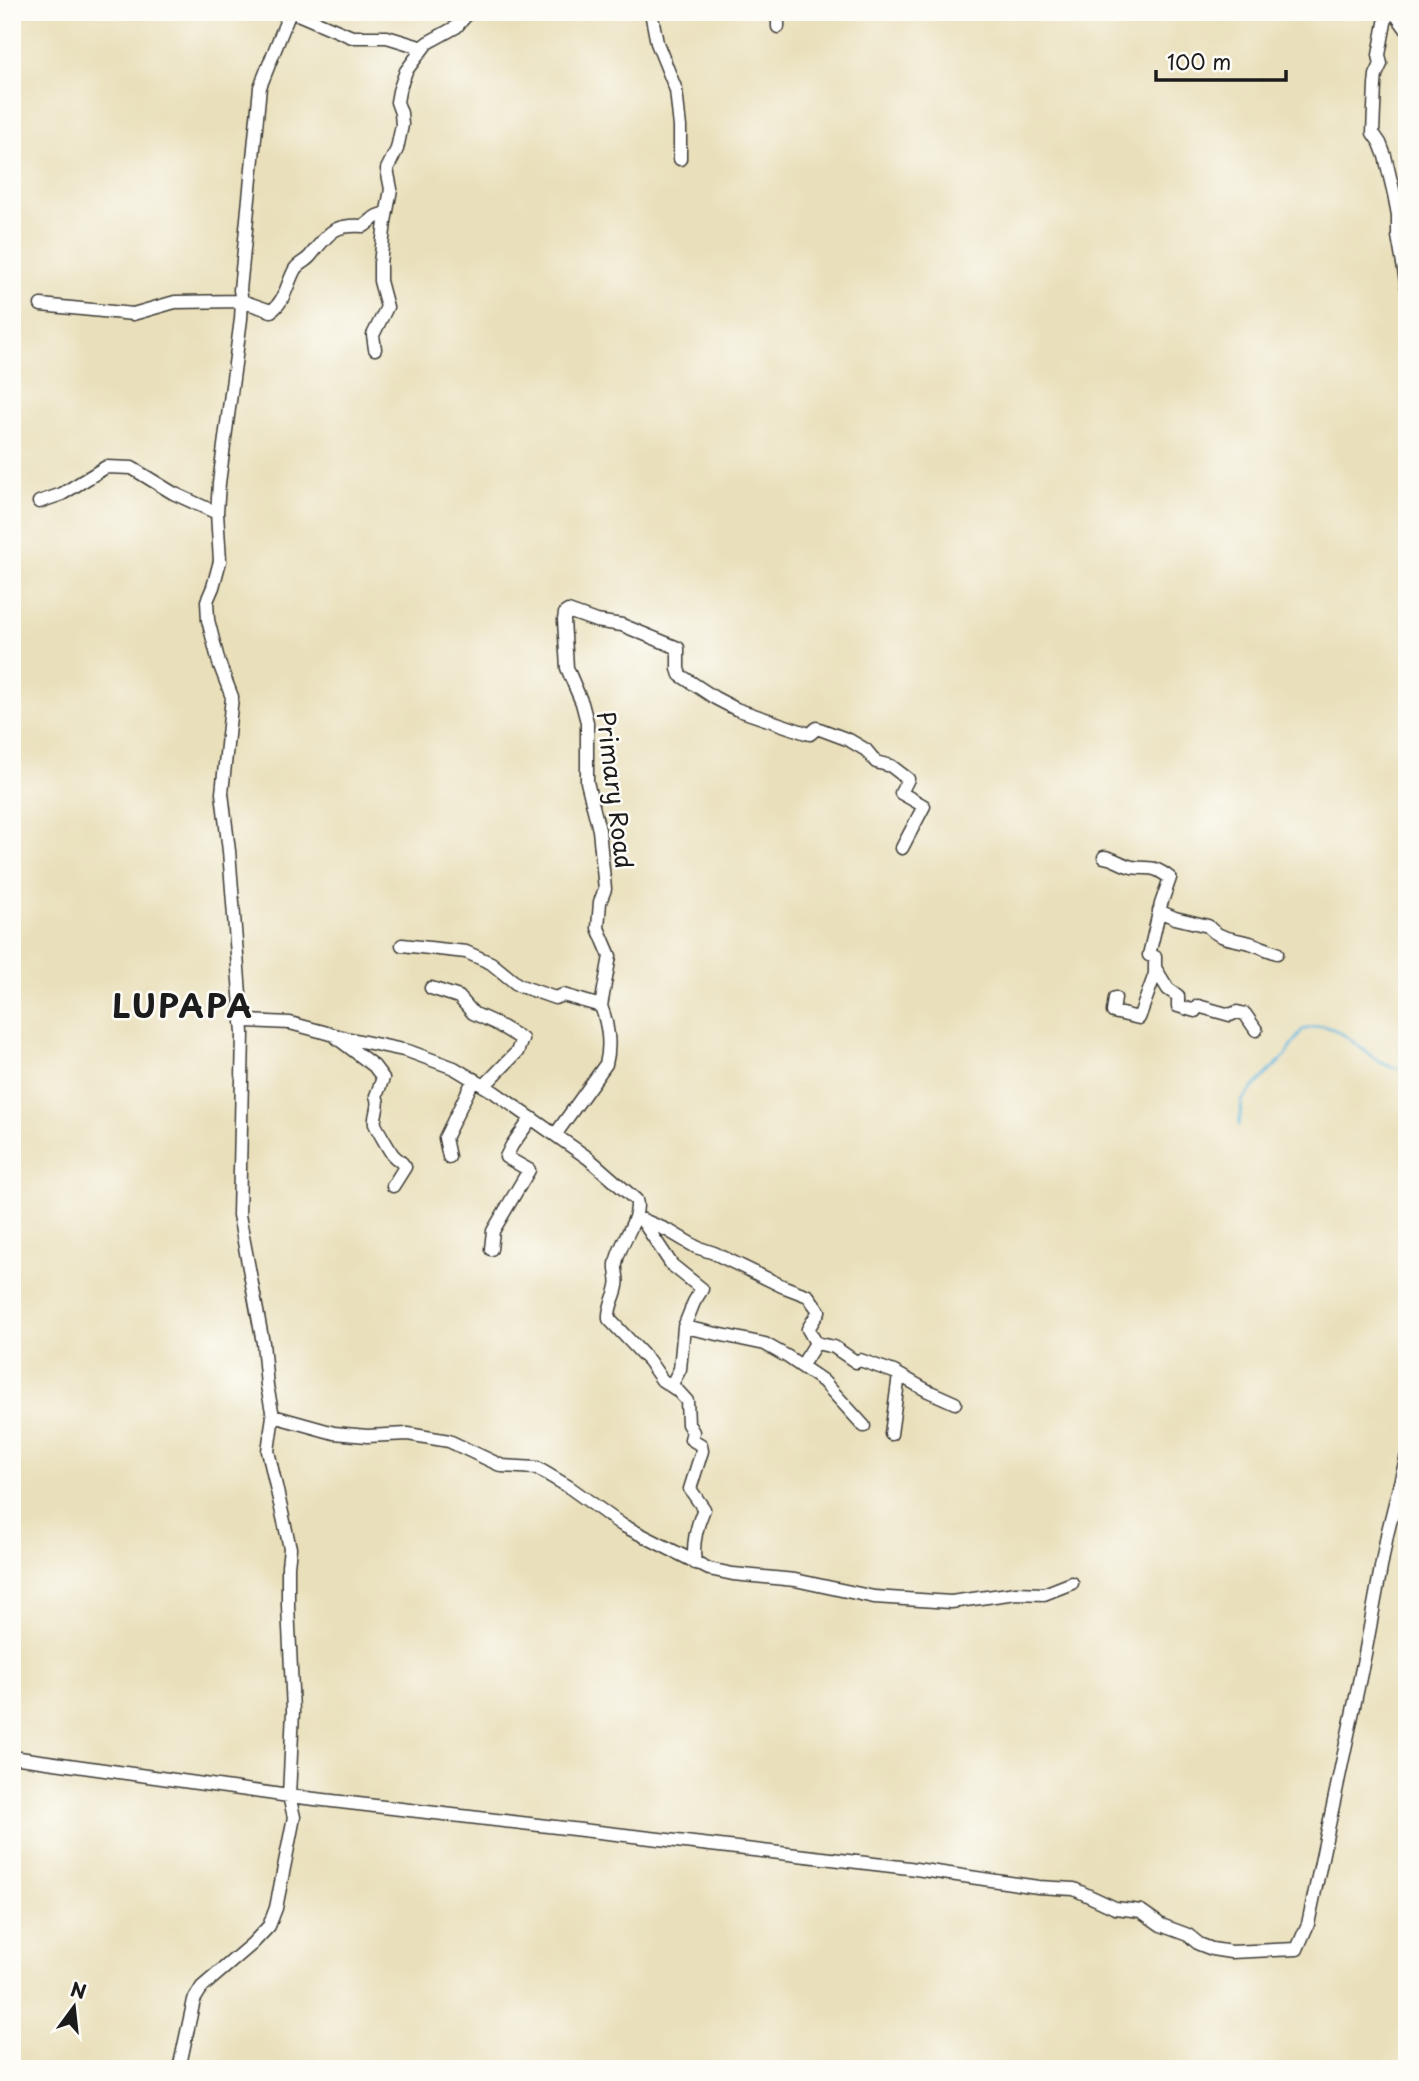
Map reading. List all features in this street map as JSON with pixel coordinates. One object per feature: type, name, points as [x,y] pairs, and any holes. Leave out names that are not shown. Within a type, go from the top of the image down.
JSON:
[{"type":"street","points":[[179,2069],[194,2000],[202,1987],[253,1944],[269,1926],[276,1908],[294,1817],[289,1796],[293,1711],[288,1606],[290,1548],[268,1451],[273,1416],[263,1343],[239,1215],[242,1023],[222,793],[232,697],[219,663],[208,620],[207,601],[220,561],[217,513],[223,442],[238,342],[242,262],[260,87],[292,12],[352,37],[387,37],[423,48]]},
{"type":"street","points":[[375,349],[373,335],[387,307],[380,272],[391,189],[387,169],[397,149],[402,125],[397,103],[399,91],[406,71],[426,43],[456,27],[469,12]]},
{"type":"street","points":[[651,12],[657,43],[676,90],[680,159]]},
{"type":"street","points":[[778,12],[778,27]]},
{"type":"street","points":[[1387,12],[1379,55],[1381,64],[1376,75],[1373,133],[1380,143],[1388,168],[1398,215],[1398,236],[1407,287]]},
{"type":"street","points":[[1394,12],[1407,30]]},
{"type":"street","points":[[41,305],[133,314],[175,302],[242,301],[271,311],[279,304],[296,267],[306,261],[331,233],[347,225],[365,226],[379,214],[386,214]]},
{"type":"street","points":[[39,502],[62,494],[106,467],[132,468],[173,493],[217,513]]},
{"type":"street","name":"Primary Road","points":[[601,1006],[610,956],[598,928],[600,902],[605,889],[599,830],[587,782],[587,722],[567,668],[564,629],[565,613],[568,611],[596,621],[622,625],[678,648],[680,675],[715,698],[736,709],[806,733],[810,734],[817,728],[839,735],[866,750],[876,762],[891,766],[905,775],[908,779],[901,793],[924,806],[902,848]]},
{"type":"street","points":[[1104,857],[1132,867],[1159,869],[1170,878],[1149,955],[1155,957],[1155,968],[1139,1018],[1113,1012],[1115,998]]},
{"type":"street","points":[[1159,911],[1208,926],[1222,937],[1277,953]]},
{"type":"street","points":[[402,945],[466,952],[491,963],[519,985],[555,998],[563,995],[601,1006],[608,1031],[610,1053],[606,1064],[555,1135]]},
{"type":"street","points":[[1155,968],[1168,989],[1178,996],[1178,1006],[1195,1011],[1198,1006],[1230,1015],[1237,1012],[1245,1014],[1256,1030]]},
{"type":"street","points":[[431,988],[460,997],[473,1013],[522,1039],[517,1052],[479,1083],[445,1138],[449,1157]]},
{"type":"street","points":[[242,1023],[290,1023],[408,1051],[454,1068],[588,1158],[636,1200],[639,1218],[672,1265],[702,1289],[684,1327],[680,1369],[671,1386]]},
{"type":"street","points":[[331,1034],[374,1066],[383,1078],[376,1096],[379,1101],[374,1122],[391,1154],[401,1160],[405,1167],[393,1186]]},
{"type":"street","points":[[491,1249],[493,1231],[529,1170],[506,1157],[531,1119]]},
{"type":"street","points":[[639,1218],[696,1247],[808,1296],[819,1311],[808,1329],[816,1343],[834,1347],[856,1362],[860,1360],[900,1375],[955,1403]]},
{"type":"street","points":[[639,1218],[626,1234],[615,1264],[618,1285],[608,1310],[610,1319],[649,1361],[662,1380],[687,1401],[688,1424],[693,1432],[691,1440],[701,1445],[702,1451],[690,1489],[704,1509],[694,1548],[695,1563]]},
{"type":"street","points":[[684,1327],[765,1344],[823,1381],[864,1426]]},
{"type":"street","points":[[802,1366],[816,1343]]},
{"type":"street","points":[[891,1434],[900,1375]]},
{"type":"street","points":[[273,1416],[334,1433],[367,1436],[408,1434],[449,1440],[502,1466],[537,1468],[622,1525],[709,1569],[795,1580],[874,1597],[951,1602],[1016,1593],[1044,1594],[1072,1583]]},
{"type":"street","points":[[12,1757],[289,1796],[909,1868],[1038,1887],[1074,1889],[1115,1908],[1141,1911],[1161,1925],[1188,1935],[1199,1944],[1212,1949],[1231,1952],[1297,1949],[1308,1924],[1387,1535],[1407,1455]]},
{"type":"waterway","points":[[1239,1125],[1242,1101],[1285,1056],[1302,1030],[1324,1026],[1345,1036],[1386,1065],[1407,1068]]},
{"type":"district","name":"LUPAPA","points":[[183,1007]]}]
